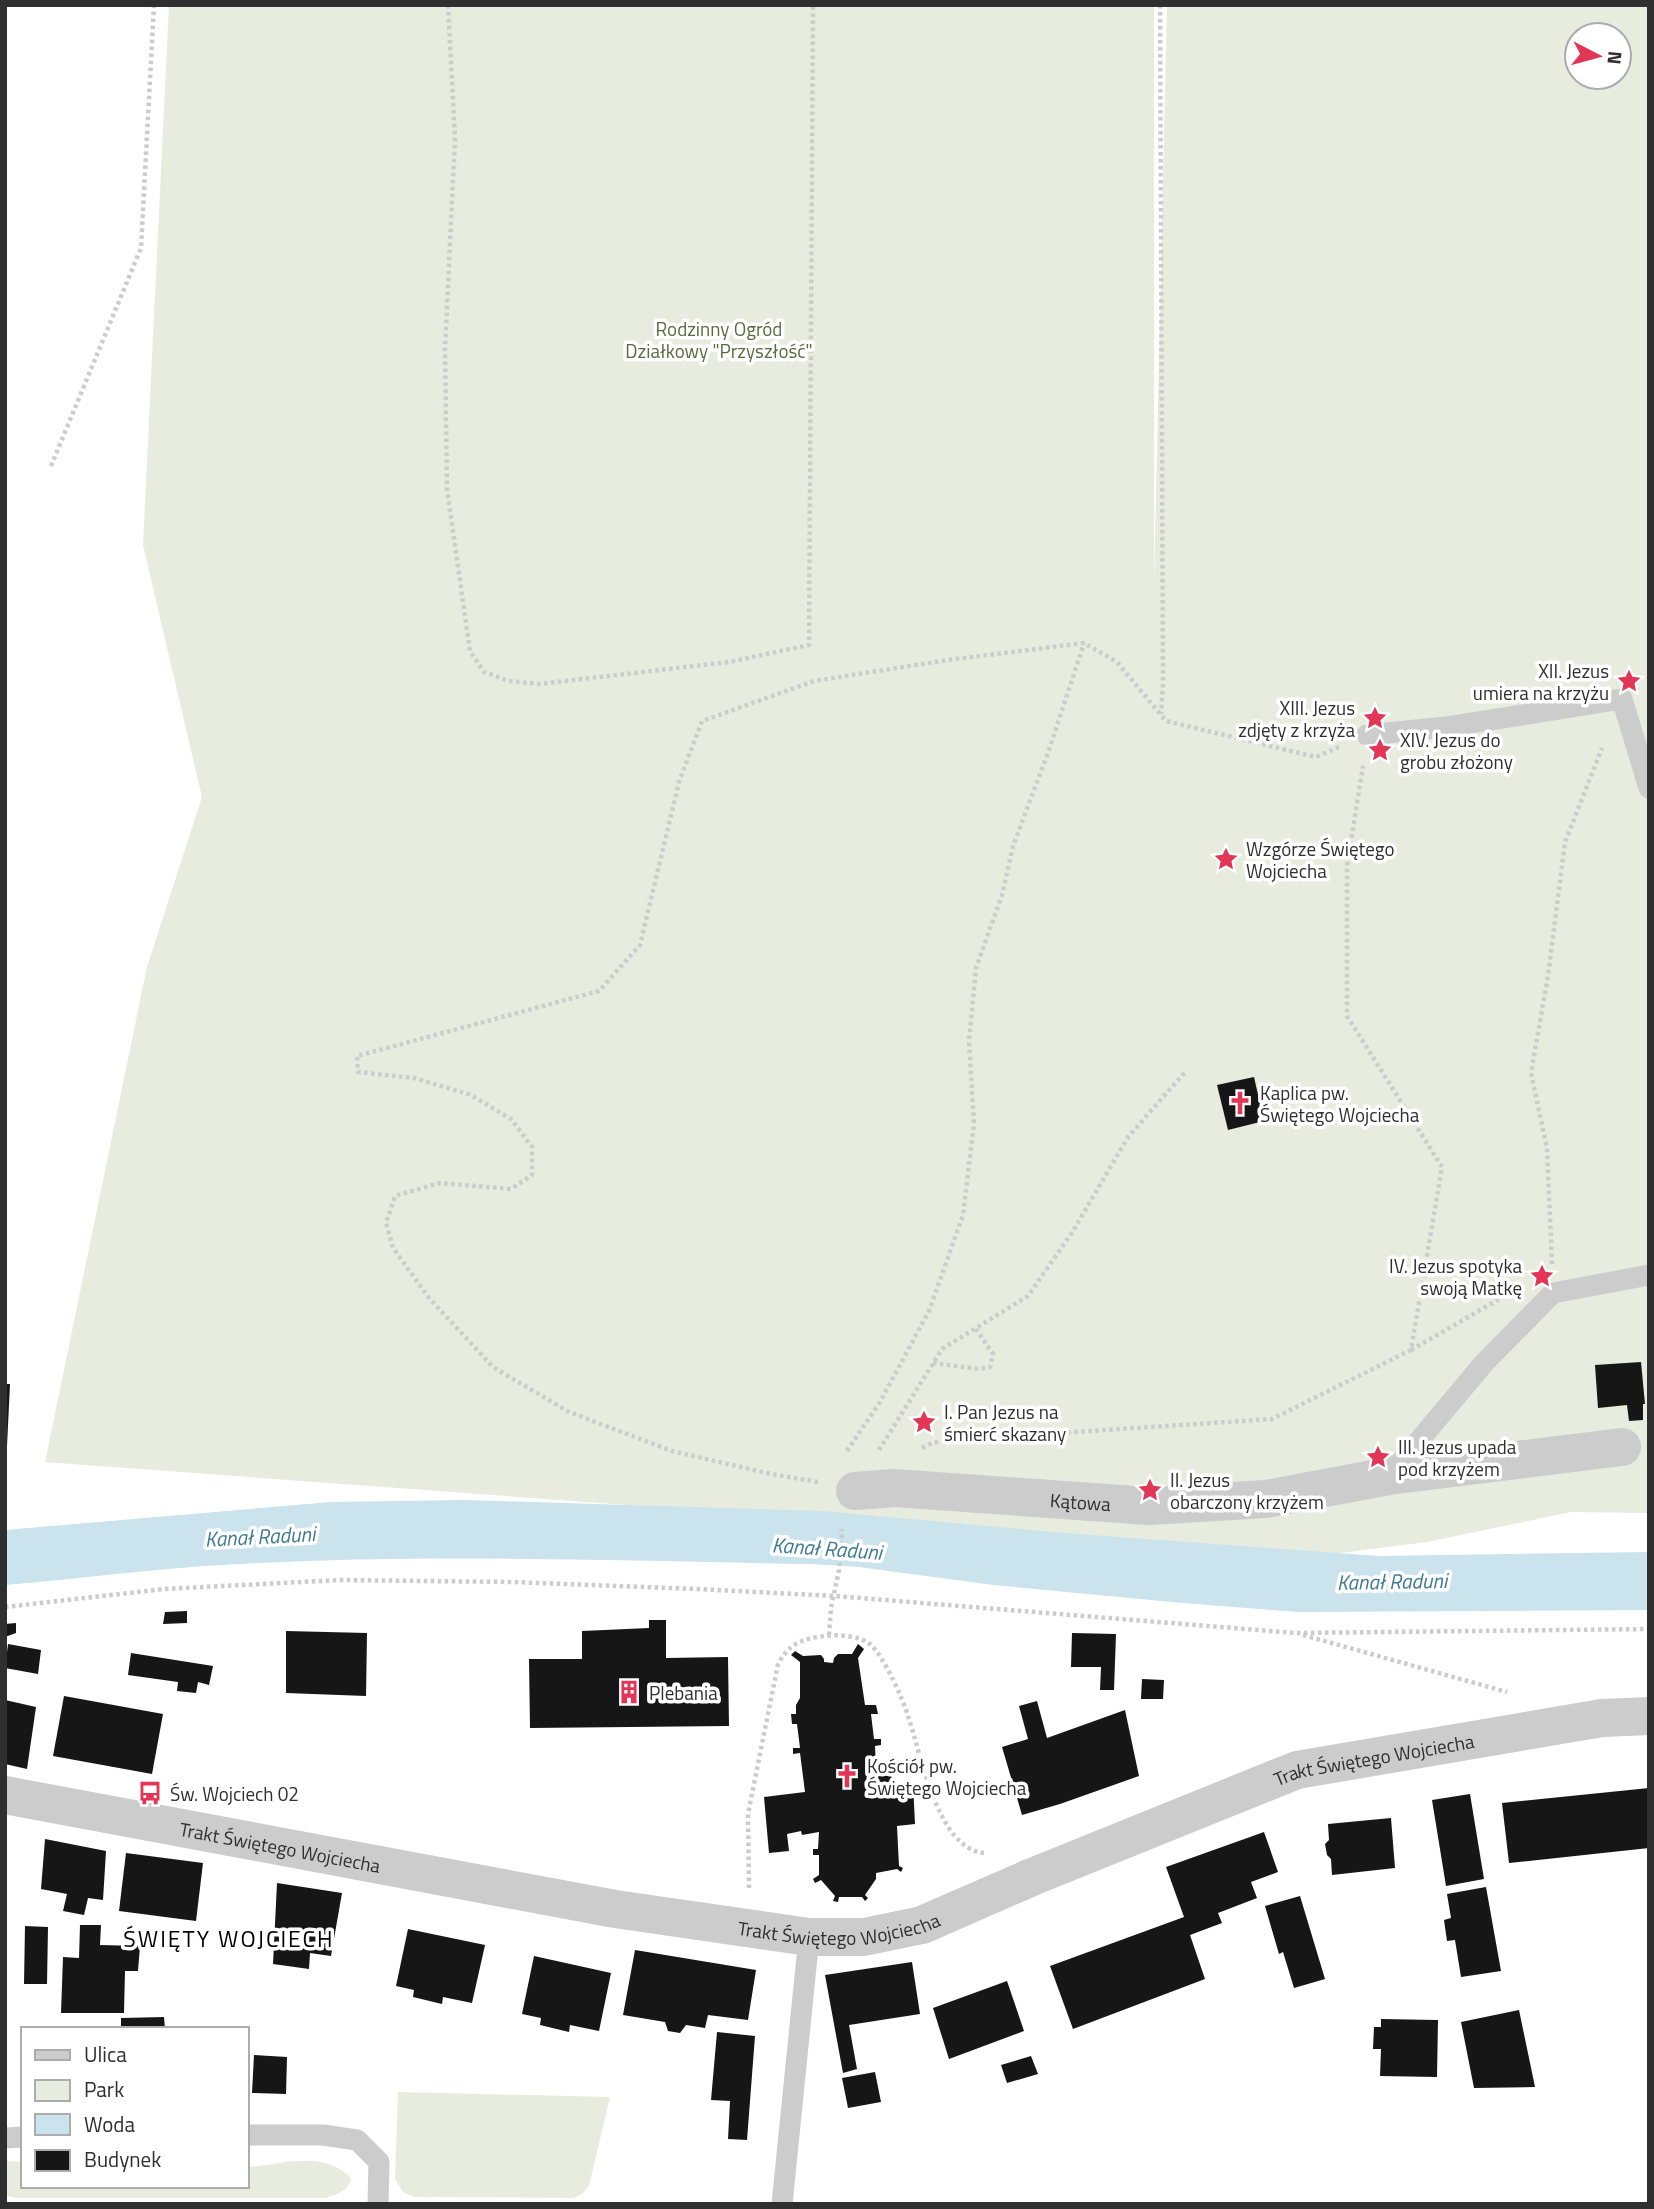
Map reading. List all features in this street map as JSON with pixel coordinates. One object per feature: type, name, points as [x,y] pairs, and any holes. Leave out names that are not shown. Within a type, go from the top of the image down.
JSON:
[{"type":"street","name":"Kątowa","points":[[849,1507],[894,1488],[1149,1506],[1266,1499],[1389,1476],[1622,1447]]},
{"type":"street","name":"Trakt Świętego Wojciecha","points":[[5,1795],[615,1909],[808,1937],[864,1937],[922,1925],[1032,1877],[1297,1770],[1602,1718],[1649,1716]]},
{"type":"lane","points":[[1367,735],[1446,727],[1622,699],[1649,788]]},
{"type":"lane","points":[[1389,1476],[1485,1363],[1553,1293],[1649,1275]]},
{"type":"lane","points":[[782,2204],[808,1937]]},
{"type":"lane","points":[[248,2135],[323,2135],[357,2140],[379,2162],[377,2204]]},
{"type":"path","points":[[51,466],[141,248],[155,5]]},
{"type":"path","points":[[447,5],[455,138],[445,350],[447,489],[470,652],[484,672],[509,681],[539,684],[729,662],[809,645],[813,5]]},
{"type":"path","points":[[1160,5],[1161,715]]},
{"type":"path","points":[[845,1453],[880,1402],[929,1311],[963,1215],[974,1123],[969,1041],[976,968],[1002,895],[1013,846],[1049,750],[1084,643]]},
{"type":"path","points":[[829,1635],[831,1608],[849,1507],[824,1483],[771,1475],[672,1451],[569,1412],[493,1367],[429,1298],[393,1248],[386,1223],[395,1196],[440,1183],[511,1189],[532,1175],[531,1147],[511,1119],[471,1095],[414,1077],[358,1072],[357,1056],[599,991],[639,945],[679,782],[702,722],[814,681],[948,660],[1084,643],[1117,662],[1166,721],[1316,757],[1367,735]]},
{"type":"path","points":[[932,1443],[1272,1419],[1410,1350],[1504,1296],[1553,1293],[1547,1148],[1531,1073],[1548,976],[1565,842],[1622,699]]},
{"type":"path","points":[[1367,735],[1347,866],[1347,1016],[1442,1167],[1410,1350]]},
{"type":"path","points":[[875,1455],[942,1349],[1028,1296],[1073,1231],[1128,1138],[1186,1071]]},
{"type":"path","points":[[933,1363],[979,1369],[990,1367],[993,1354],[976,1329]]},
{"type":"path","points":[[5,1607],[164,1589],[340,1580],[565,1584],[835,1596],[1295,1633],[1649,1629]]},
{"type":"path","points":[[1295,1633],[1508,1692]]},
{"type":"path","points":[[743,1928],[749,1888],[748,1814],[778,1664],[787,1648],[807,1639],[829,1635],[862,1639],[871,1644],[884,1662],[907,1712],[933,1800],[947,1827],[974,1852],[990,1853]]},
{"type":"green space","name":"Rodzinny Ogród Działkowy \"Przyszłość\"","points":[[169,5],[1154,5],[1154,583],[1167,5],[1649,5],[1649,1513],[1571,1512],[1427,1542],[1317,1556],[45,1462],[147,967],[202,797],[143,545]]},
{"type":"green space","points":[[398,2092],[610,2097],[589,2186],[582,2194],[573,2198],[414,2197],[403,2192],[395,2179]]},
{"type":"green space","points":[[5,2161],[21,2162],[21,2188],[248,2188],[248,2167],[302,2161],[327,2164],[351,2178],[345,2189],[325,2198],[16,2198],[5,2195]]},
{"type":"water","name":"Kanał Raduni","points":[[465,1500],[822,1511],[1064,1533],[1379,1556],[1649,1552],[1649,1610],[1299,1612],[993,1585],[859,1567],[591,1560],[296,1561],[195,1567],[5,1585],[5,1530],[331,1502]]},
{"type":"building","name":"Kaplica pw. Świętego Wojciecha","points":[[1254,1077],[1264,1121],[1228,1130],[1217,1085]]},
{"type":"building","points":[[1641,1362],[1645,1404],[1643,1420],[1629,1421],[1627,1405],[1598,1408],[1595,1365]]},
{"type":"building","points":[[5,1384],[10,1384],[7,1446],[5,1446]]},
{"type":"building","points":[[187,1611],[187,1623],[163,1624],[165,1612]]},
{"type":"building","name":"Plebania","points":[[649,1620],[666,1620],[666,1658],[728,1657],[729,1726],[530,1728],[529,1659],[582,1659],[582,1631],[649,1628]]},
{"type":"building","points":[[16,1623],[16,1633],[5,1637],[5,1624]]},
{"type":"building","points":[[286,1631],[367,1633],[366,1696],[286,1693]]},
{"type":"building","points":[[1072,1633],[1116,1634],[1114,1690],[1100,1690],[1101,1667],[1071,1667]]},
{"type":"building","points":[[8,1644],[41,1650],[38,1674],[5,1668]]},
{"type":"building","name":"Kościół pw. Świętego Wojciecha","points":[[858,1644],[864,1649],[858,1658],[865,1705],[876,1705],[878,1714],[871,1714],[874,1739],[881,1739],[881,1745],[875,1746],[876,1770],[891,1768],[892,1784],[913,1783],[915,1824],[897,1826],[899,1866],[903,1868],[901,1872],[897,1869],[876,1873],[876,1879],[865,1895],[868,1898],[865,1901],[862,1897],[839,1897],[838,1902],[833,1901],[835,1896],[821,1880],[815,1883],[813,1879],[819,1875],[819,1855],[813,1855],[813,1849],[818,1849],[819,1832],[802,1835],[801,1831],[787,1834],[789,1851],[769,1853],[764,1797],[805,1792],[800,1753],[793,1754],[793,1748],[800,1748],[797,1724],[792,1724],[791,1714],[796,1714],[796,1705],[800,1698],[800,1662],[791,1655],[795,1651],[803,1656],[821,1655],[824,1662],[833,1663],[838,1654],[852,1654]]},
{"type":"building","points":[[131,1653],[213,1666],[209,1685],[198,1682],[196,1693],[177,1691],[178,1682],[128,1675]]},
{"type":"building","points":[[1142,1679],[1164,1680],[1163,1699],[1141,1699]]},
{"type":"building","points":[[64,1696],[163,1714],[152,1774],[53,1756]]},
{"type":"building","points":[[5,1700],[36,1707],[27,1769],[5,1764]]},
{"type":"building","points":[[1037,1701],[1047,1738],[1125,1710],[1139,1776],[1022,1815],[1002,1747],[1028,1739],[1019,1706]]},
{"type":"building","points":[[1649,1788],[1649,1848],[1509,1863],[1502,1803]]},
{"type":"building","points":[[1470,1794],[1484,1879],[1446,1886],[1432,1800]]},
{"type":"building","points":[[1391,1818],[1395,1868],[1332,1875],[1331,1859],[1327,1855],[1325,1844],[1329,1840],[1328,1824]]},
{"type":"building","points":[[1264,1832],[1278,1872],[1251,1882],[1257,1898],[1218,1913],[1222,1923],[1190,1935],[1205,1979],[1073,2029],[1050,1966],[1184,1917],[1166,1867]]},
{"type":"building","points":[[45,1839],[106,1851],[103,1900],[88,1898],[84,1915],[63,1911],[67,1894],[41,1889]]},
{"type":"building","points":[[126,1853],[203,1863],[196,1921],[119,1911]]},
{"type":"building","points":[[277,1883],[342,1893],[331,1956],[310,1953],[309,1969],[273,1964]]},
{"type":"building","points":[[1486,1887],[1501,1971],[1461,1977],[1455,1940],[1447,1941],[1444,1920],[1451,1918],[1447,1894]]},
{"type":"building","points":[[1300,1896],[1325,1979],[1294,1988],[1283,1952],[1279,1954],[1265,1906]]},
{"type":"building","points":[[80,1925],[101,1925],[100,1945],[140,1946],[138,1971],[125,1971],[124,2013],[61,2013],[63,1957],[79,1958]]},
{"type":"building","points":[[25,1926],[48,1927],[47,1984],[24,1984]]},
{"type":"building","points":[[408,1929],[485,1945],[472,2003],[443,1997],[442,2004],[413,1997],[414,1990],[396,1986]]},
{"type":"building","points":[[635,1950],[756,1970],[748,2020],[708,2015],[705,2028],[686,2025],[680,2033],[668,2031],[665,2022],[623,2015]]},
{"type":"building","points":[[534,1956],[611,1973],[599,2031],[570,2025],[569,2032],[540,2025],[541,2018],[522,2014]]},
{"type":"building","points":[[912,1962],[920,2014],[849,2025],[857,2069],[843,2073],[825,1975]]},
{"type":"building","points":[[1007,1981],[1024,2031],[949,2059],[933,2008]]},
{"type":"building","points":[[1519,2010],[1535,2087],[1474,2088],[1461,2022]]},
{"type":"building","points":[[164,2017],[165,2027],[121,2027],[121,2018]]},
{"type":"building","points":[[1381,2019],[1438,2020],[1437,2077],[1380,2076],[1381,2049],[1373,2049],[1374,2027],[1381,2027]]},
{"type":"building","points":[[717,2032],[755,2036],[747,2140],[728,2139],[730,2101],[711,2100]]},
{"type":"building","points":[[254,2055],[287,2057],[286,2094],[252,2093]]},
{"type":"building","points":[[1031,2056],[1038,2074],[1007,2083],[1001,2065]]},
{"type":"building","points":[[875,2072],[881,2102],[848,2108],[842,2078]]},
{"type":"place","name":"XII. Jezus umiera na krzyżu","points":[[1629,681]]},
{"type":"place","name":"XIII. Jezus zdjęty z krzyża","points":[[1375,718]]},
{"type":"place","name":"XIV. Jezus do grobu złożony","points":[[1380,750]]},
{"type":"place","name":"Wzgórze Świętego Wojciecha","points":[[1226,859]]},
{"type":"place","name":"Kaplica pw. Świętego Wojciecha","points":[[1240,1103]]},
{"type":"place","name":"IV. Jezus spotyka swoją Matkę","points":[[1542,1276]]},
{"type":"place","name":"I. Pan Jezus na śmierć skazany","points":[[924,1422]]},
{"type":"place","name":"III. Jezus upada pod krzyżem","points":[[1378,1457]]},
{"type":"place","name":"II. Jezus obarczony krzyżem","points":[[1150,1490]]},
{"type":"place","name":"Plebania","points":[[629,1692]]},
{"type":"place","name":"Kościół pw. Świętego Wojciecha","points":[[847,1776]]},
{"type":"place","name":"Św. Wojciech 02","points":[[150,1793]]},
{"type":"district","name":"ŚWIĘTY WOJCIECH","points":[[229,1938]]}]
